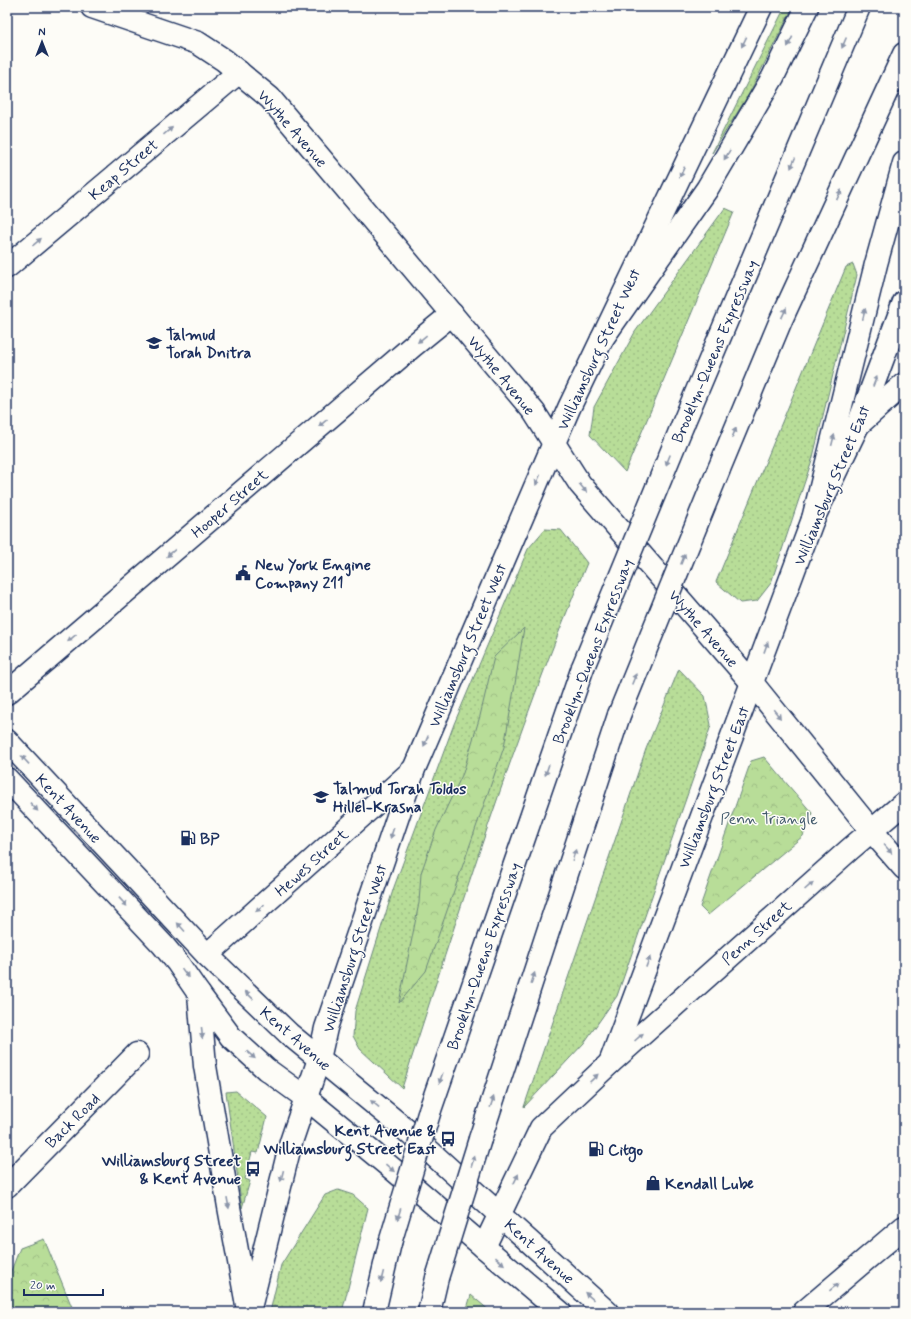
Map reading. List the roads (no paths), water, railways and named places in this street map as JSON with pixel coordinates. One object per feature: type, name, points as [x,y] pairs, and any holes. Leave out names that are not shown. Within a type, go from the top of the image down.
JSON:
[{"type":"main road","name":"Wythe Avenue","points":[[92,7],[198,43],[239,72],[270,98],[534,412],[580,484],[752,684],[871,830],[904,868]]},
{"type":"main road","name":"Williamsburg Street West","points":[[249,1312],[291,1142],[319,1058],[326,1028],[414,769],[569,408],[761,7]]},
{"type":"main road","points":[[602,339],[707,189],[773,77],[807,7]]},
{"type":"main road","name":"Brooklyn-Queens Expressway","points":[[374,1312],[390,1243],[430,1110],[583,667],[683,424],[859,7]]},
{"type":"main road","points":[[429,1312],[437,1278],[480,1139],[619,715],[719,468],[781,320],[904,54]]},
{"type":"main road","name":"Keap Street","points":[[7,267],[239,72]]},
{"type":"main road","points":[[813,519],[876,264],[904,163]]},
{"type":"main road","name":"Williamsburg Street East","points":[[484,1247],[541,1128],[610,1063],[813,519],[858,425],[904,302]]},
{"type":"main road","name":"Hooper Street","points":[[7,693],[452,314]]},
{"type":"main road","points":[[858,425],[904,384]]},
{"type":"main road","name":"Kent Avenue","points":[[7,741],[207,955],[289,1034],[406,1129],[607,1312]]},
{"type":"main road","name":"Hewes Street","points":[[207,955],[414,769]]},
{"type":"main road","name":"Kent Avenue","points":[[7,779],[159,940],[177,962],[231,1037],[266,1069],[306,1098],[560,1312]]},
{"type":"main road","name":"Penn Street","points":[[610,1063],[871,830],[904,803]]},
{"type":"main road","points":[[199,994],[205,1066],[229,1207],[249,1312]]},
{"type":"main road","name":"Back Road","points":[[7,1186],[136,1054]]},
{"type":"main road","points":[[804,1312],[904,1227]]},
{"type":"place","name":"Talmud Torah Dnitra","points":[[154,343]]},
{"type":"place","name":"New York Engine Company 211","points":[[243,573]]},
{"type":"place","name":"Talmud Torah Toldos Hillel-Krasna","points":[[321,797]]},
{"type":"place","name":"BP","points":[[188,838]]},
{"type":"place","name":"Kent Avenue & Williamsburg Street East","points":[[448,1139]]},
{"type":"place","name":"Citgo","points":[[596,1149]]},
{"type":"place","name":"Williamsburg Street & Kent Avenue","points":[[253,1169]]},
{"type":"place","name":"Kendall Lube","points":[[653,1183]]},
{"type":"park label","name":"Penn Triangle","points":[[769,818]]}]
